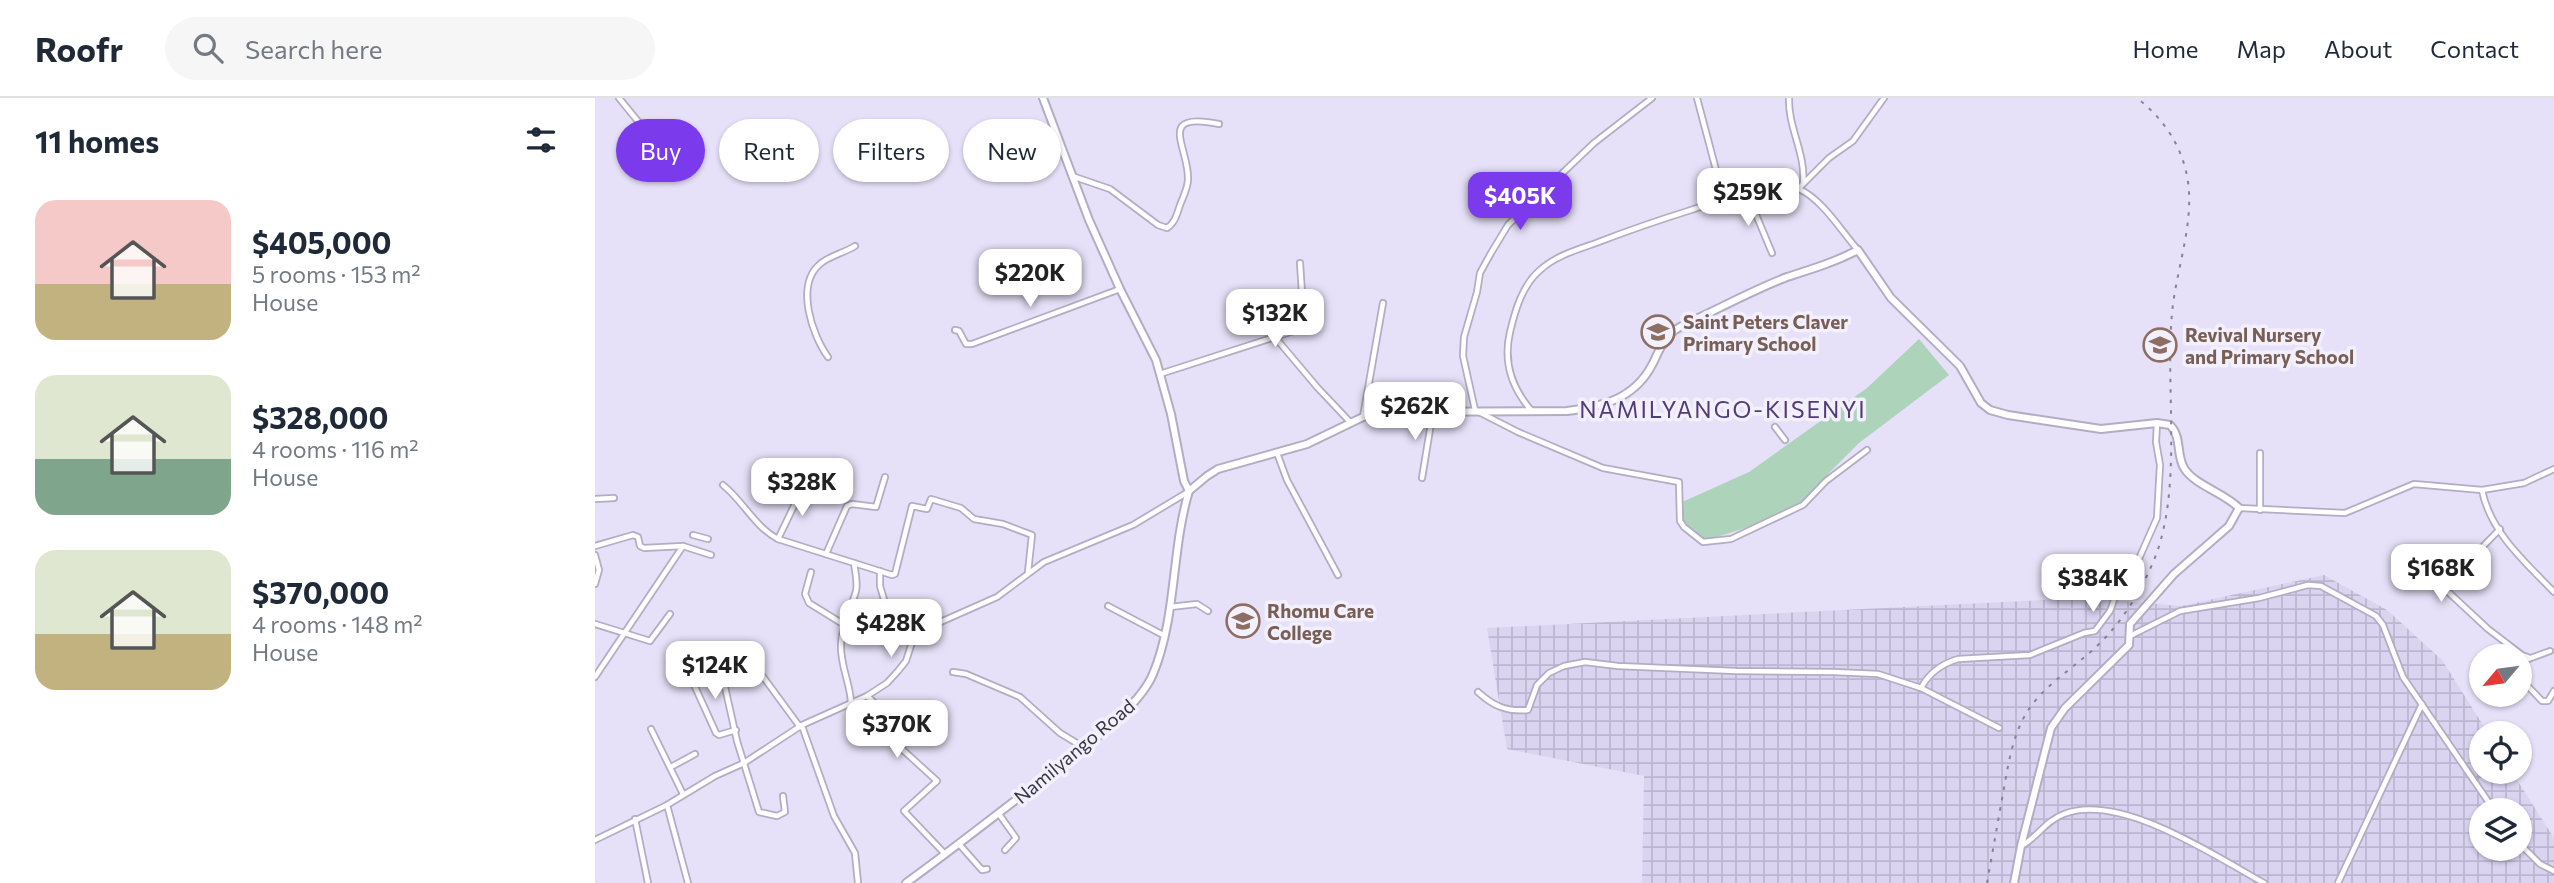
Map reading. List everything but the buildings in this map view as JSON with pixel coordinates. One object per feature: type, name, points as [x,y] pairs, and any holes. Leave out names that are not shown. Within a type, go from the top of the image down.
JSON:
[{"type":"main road","points":[[1043,98],[1072,176],[1120,289],[1151,348],[1160,374],[1184,481],[1189,491],[1207,475],[1218,470],[1319,439],[1363,417],[1383,412],[1594,408],[1633,390],[1643,380],[1660,346],[1675,330],[1782,279],[1821,267],[1858,250],[1891,298],[1960,366],[1981,403],[1990,410],[2101,429],[2157,423],[2170,425],[2175,430],[2186,472],[2239,508],[2228,526],[2174,574],[2130,624],[2129,645],[2065,708],[2051,728],[2014,883]]},
{"type":"main road","name":"Namilyango Road","points":[[906,883],[1083,747],[1123,714],[1140,695],[1152,677],[1165,636],[1189,491]]},
{"type":"street","points":[[619,98],[636,119]]},
{"type":"street","points":[[1652,98],[1594,143],[1508,225],[1491,253],[1480,273],[1478,292],[1464,337],[1464,356],[1475,410],[1518,432],[1602,468],[1679,482],[1680,521],[1699,540],[1705,542],[1733,538],[1803,505],[1826,481],[1867,450]]},
{"type":"street","points":[[1697,98],[1724,200]]},
{"type":"street","points":[[1789,98],[1791,125],[1804,169],[1801,186]]},
{"type":"street","points":[[1531,411],[1514,384],[1506,363],[1514,312],[1539,270],[1570,252],[1628,230],[1747,193],[1781,186],[1801,186],[1829,158],[1853,141],[1884,98]]},
{"type":"street","points":[[1072,176],[1110,189],[1158,225],[1167,228],[1175,219],[1188,183],[1180,145],[1180,130],[1194,121],[1219,124]]},
{"type":"street","points":[[1801,186],[1858,250]]},
{"type":"street","points":[[1747,193],[1772,253]]},
{"type":"street","points":[[828,357],[808,311],[807,288],[820,263],[855,246]]},
{"type":"street","points":[[1160,374],[1224,352],[1254,346],[1304,326],[1300,263]]},
{"type":"street","points":[[955,330],[958,330],[966,344],[972,344],[1120,289]]},
{"type":"street","points":[[1363,417],[1383,303]]},
{"type":"street","points":[[1274,336],[1351,423]]},
{"type":"street","points":[[1422,478],[1433,410]]},
{"type":"street","points":[[1921,688],[1926,679],[1948,662],[1958,659],[2030,655],[2095,631],[2114,604],[2118,589],[2137,563],[2157,518],[2161,465],[2156,442],[2157,423]]},
{"type":"street","points":[[1775,427],[1784,440]]},
{"type":"street","points":[[1277,453],[1286,480],[1339,575]]},
{"type":"street","points":[[2260,453],[2260,510]]},
{"type":"street","points":[[2239,508],[2345,513],[2414,484],[2482,490],[2523,483],[2554,469]]},
{"type":"street","points":[[826,554],[847,506],[852,504],[876,507],[885,477]]},
{"type":"street","points":[[723,485],[739,499],[762,529],[778,539],[895,574],[911,507],[927,509],[931,499],[961,508],[974,519],[1003,524],[1032,535],[1028,572]]},
{"type":"street","points":[[778,539],[803,487]]},
{"type":"street","points":[[2482,490],[2488,512],[2528,567],[2554,592]]},
{"type":"street","points":[[912,642],[927,628],[944,619],[997,597],[1028,572],[1054,557],[1133,525],[1189,491]]},
{"type":"street","points":[[595,499],[614,498]]},
{"type":"street","points":[[2500,529],[2448,582],[2445,589],[2508,644]]},
{"type":"street","points":[[595,546],[633,535],[638,537],[640,546],[644,548],[683,546],[711,555]]},
{"type":"street","points":[[693,535],[708,539]]},
{"type":"street","points":[[595,677],[683,546]]},
{"type":"street","points":[[595,555],[599,569],[595,584]]},
{"type":"street","points":[[851,704],[851,693],[845,679],[842,660],[843,624],[856,590],[854,562]]},
{"type":"street","points":[[595,840],[667,805],[715,776],[744,763],[801,726],[867,696],[887,683],[906,661],[912,642],[908,614],[885,603],[880,586],[880,571]]},
{"type":"street","points":[[811,572],[805,594],[809,603],[843,624]]},
{"type":"street","points":[[2130,636],[2180,611],[2259,598],[2308,585],[2321,586],[2376,616],[2389,637],[2403,677],[2486,798]]},
{"type":"street","points":[[1169,607],[1197,604],[1207,611]]},
{"type":"street","points":[[1108,606],[1165,636]]},
{"type":"street","points":[[595,624],[650,641],[670,614]]},
{"type":"street","points":[[712,649],[720,666],[759,812],[777,816],[785,812],[783,796]]},
{"type":"street","points":[[2532,657],[2550,651]]},
{"type":"street","points":[[750,659],[801,726],[834,816],[855,853],[857,883]]},
{"type":"street","points":[[1478,692],[1493,705],[1516,711],[1528,710],[1537,685],[1549,673],[1564,666],[1585,662],[1736,671],[1878,674],[1921,688],[1999,728]]},
{"type":"street","points":[[953,672],[976,678],[1020,696],[1058,731],[1083,747]]},
{"type":"street","points":[[691,678],[716,733],[719,735],[736,730]]},
{"type":"street","points":[[2532,691],[2542,701],[2548,701],[2554,691]]},
{"type":"street","points":[[867,696],[891,718],[892,740],[937,781],[904,811],[945,854]]},
{"type":"street","points":[[2338,883],[2422,704]]},
{"type":"street","points":[[651,729],[683,794]]},
{"type":"street","points":[[671,767],[695,754]]},
{"type":"street","points":[[667,805],[688,883]]},
{"type":"street","points":[[2021,846],[2060,815],[2071,811],[2108,810],[2125,814],[2190,841],[2264,883]]},
{"type":"street","points":[[999,814],[1016,838],[1006,850]]},
{"type":"street","points":[[635,819],[648,883]]},
{"type":"street","points":[[959,844],[982,870],[987,869]]},
{"type":"street","points":[[2532,856],[2540,864],[2554,871]]},
{"type":"shaded area","points":[[2324,575],[2387,610],[2442,660],[2469,707],[2480,721],[2469,721],[2469,784],[2520,784],[2529,798],[2469,798],[2469,861],[2532,861],[2532,803],[2554,838],[2554,883],[1642,883],[1644,776],[1507,749],[1487,628],[2083,598],[2181,606]]},
{"type":"green space","points":[[1919,339],[1949,375],[1859,443],[1806,500],[1761,523],[1704,541],[1682,522],[1680,503],[1749,472],[1867,388]]},
{"type":"railway","points":[[1987,883],[2008,764],[2023,719],[2042,694],[2098,645],[2117,623],[2148,573],[2163,532],[2171,471],[2172,313],[2187,231],[2189,198],[2188,182],[2177,146],[2156,115],[2137,98]]},
{"type":"place","name":"Saint Peters Claver Primary School","points":[[1658,332]]},
{"type":"place","name":"Revival Nursery and Primary School","points":[[2160,345]]},
{"type":"place","name":"Rhomu Care College","points":[[1243,621]]},
{"type":"district","name":"NAMILYANGO-KISENYI","points":[[1723,409]]}]
